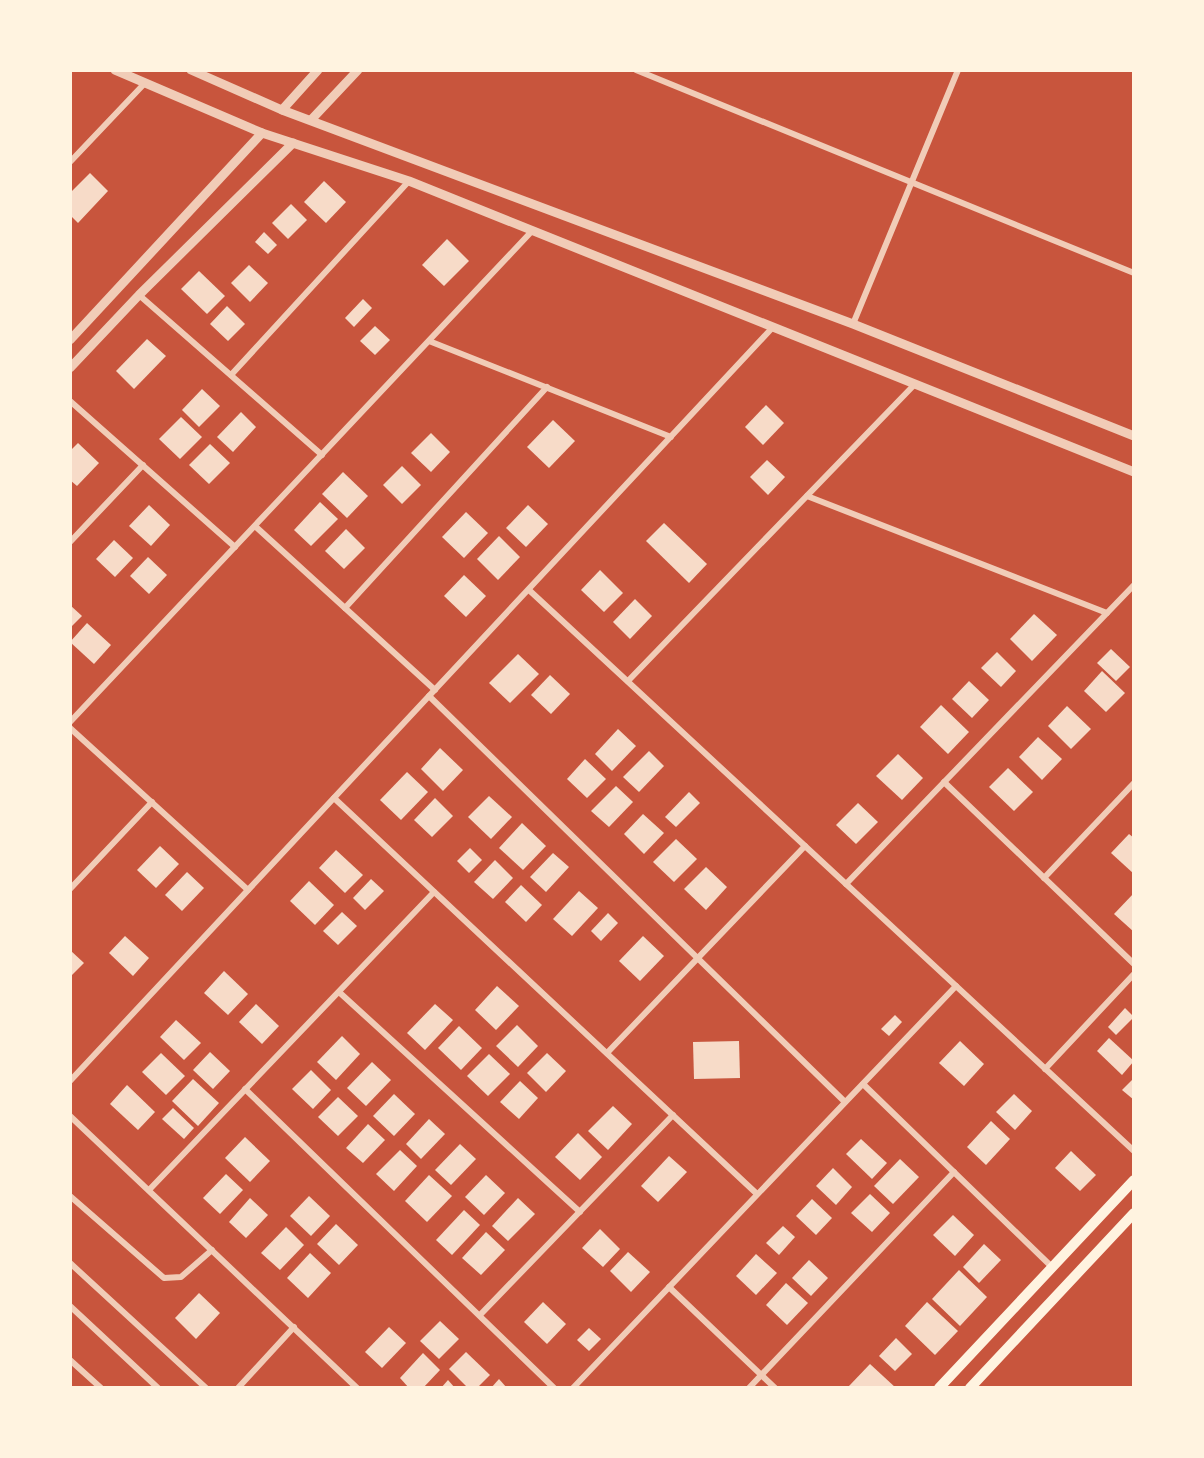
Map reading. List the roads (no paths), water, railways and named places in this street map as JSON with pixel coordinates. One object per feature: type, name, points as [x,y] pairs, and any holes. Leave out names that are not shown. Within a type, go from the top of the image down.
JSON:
[{"type":"main road","points":[[939,1388],[1134,1180]]},
{"type":"main road","points":[[969,1388],[1134,1213]]},
{"type":"street","points":[[114,70],[262,133],[409,182],[1134,472]]},
{"type":"street","points":[[191,70],[282,110],[853,324],[1134,436]]},
{"type":"street","points":[[282,110],[318,70]]},
{"type":"street","points":[[311,120],[358,70]]},
{"type":"street","points":[[636,70],[1134,273]]},
{"type":"street","points":[[853,324],[958,72],[949,70]]},
{"type":"street","points":[[70,162],[144,84]]},
{"type":"street","points":[[70,340],[262,133]]},
{"type":"street","points":[[70,368],[139,295],[293,143]]},
{"type":"street","points":[[231,375],[409,182]]},
{"type":"street","points":[[70,722],[532,231]]},
{"type":"street","points":[[139,295],[322,454]]},
{"type":"street","points":[[70,1081],[773,327]]},
{"type":"street","points":[[429,341],[671,437]]},
{"type":"street","points":[[628,681],[915,384]]},
{"type":"street","points":[[345,608],[547,387]]},
{"type":"street","points":[[70,401],[235,547]]},
{"type":"street","points":[[70,542],[143,465]]},
{"type":"street","points":[[807,496],[1107,613]]},
{"type":"street","points":[[255,526],[435,690]]},
{"type":"street","points":[[846,884],[1134,585]]},
{"type":"street","points":[[529,590],[1134,1151]]},
{"type":"street","points":[[429,696],[845,1102]]},
{"type":"street","points":[[70,728],[248,890]]},
{"type":"street","points":[[944,782],[1134,964]]},
{"type":"street","points":[[1044,878],[1134,783]]},
{"type":"street","points":[[334,798],[757,1194]]},
{"type":"street","points":[[70,889],[152,802]]},
{"type":"street","points":[[607,1053],[805,846]]},
{"type":"street","points":[[149,1190],[434,892]]},
{"type":"street","points":[[1045,1069],[1134,974]]},
{"type":"street","points":[[573,1388],[956,986]]},
{"type":"street","points":[[339,992],[580,1212]]},
{"type":"street","points":[[863,1084],[1052,1267]]},
{"type":"street","points":[[245,1089],[554,1388]]},
{"type":"street","points":[[480,1316],[673,1115]]},
{"type":"street","points":[[70,1116],[357,1388]]},
{"type":"street","points":[[749,1388],[954,1172]]},
{"type":"street","points":[[70,1196],[164,1278],[181,1277],[212,1250]]},
{"type":"street","points":[[70,1263],[206,1388]]},
{"type":"street","points":[[669,1287],[775,1388]]},
{"type":"street","points":[[70,1306],[158,1388]]},
{"type":"street","points":[[238,1388],[294,1327]]},
{"type":"street","points":[[70,1360],[100,1388]]}]
